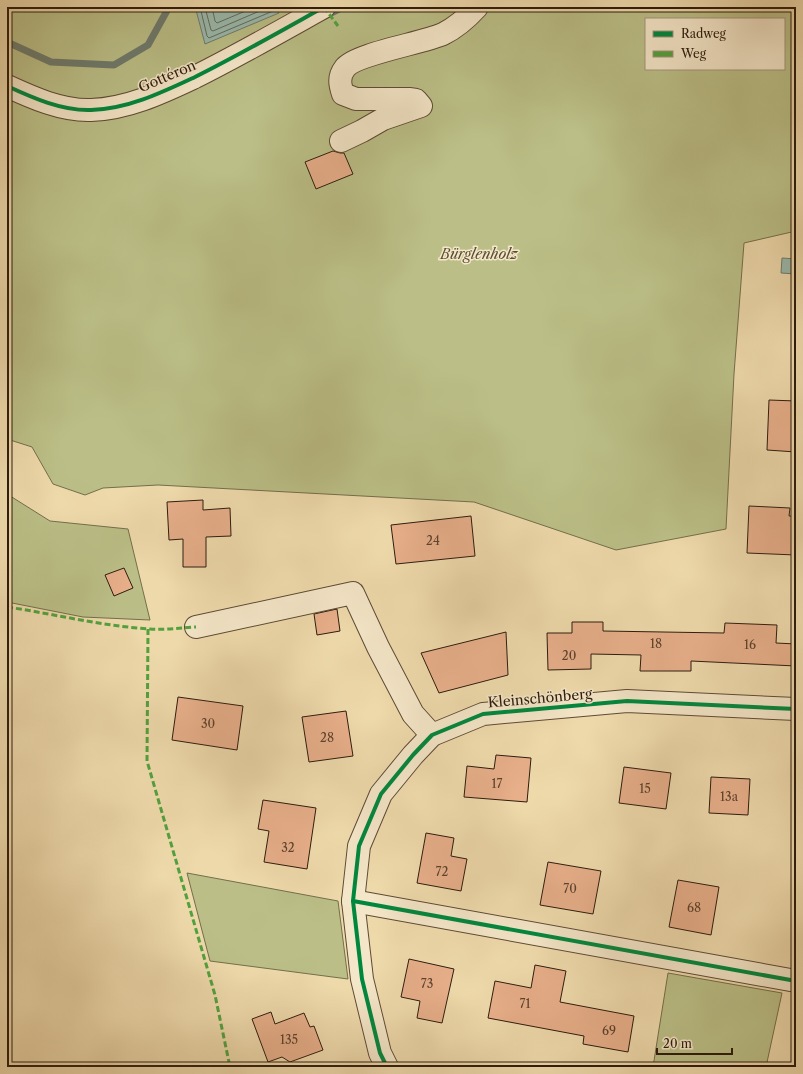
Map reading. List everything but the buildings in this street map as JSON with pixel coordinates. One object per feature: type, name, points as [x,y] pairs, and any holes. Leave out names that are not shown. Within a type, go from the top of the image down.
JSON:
[{"type":"street","name":"Gottéron","points":[[7,86],[39,100],[69,108],[91,110],[117,107],[157,95],[233,58],[324,7]]},
{"type":"street","points":[[341,141],[383,119],[420,106],[416,100],[356,100],[343,94],[340,84],[340,77],[345,67],[358,59],[443,34],[461,23],[477,7]]},
{"type":"street","points":[[196,627],[353,593],[378,647],[413,714],[432,734]]},
{"type":"street","name":"Kleinschönberg","points":[[387,1067],[380,1053],[362,979],[353,901],[359,846],[381,794],[432,734],[483,714],[627,701],[796,709]]},
{"type":"street","points":[[353,901],[796,982]]},
{"type":"green space","name":"Bürglenholz","points":[[7,7],[796,7],[796,231],[744,243],[734,374],[726,529],[616,550],[474,502],[158,485],[103,488],[85,495],[53,484],[32,447],[7,439]]},
{"type":"green space","points":[[7,494],[50,521],[128,529],[150,620],[83,617],[7,602]]},
{"type":"green space","points":[[187,873],[338,901],[348,979],[210,961]]},
{"type":"green space","points":[[668,973],[782,993],[766,1067],[653,1067]]},
{"type":"water","points":[[198,7],[277,7],[279,13],[205,44],[196,10]]},
{"type":"water","points":[[782,258],[796,259],[796,274],[781,273]]},
{"type":"waterway","points":[[7,42],[51,62],[114,65],[148,45],[169,7]]},
{"type":"waterway","points":[[325,16],[343,7]]},
{"type":"marked path","points":[[324,7],[338,26]]},
{"type":"marked path","points":[[7,607],[96,623],[150,629],[196,627]]},
{"type":"marked path","points":[[148,629],[147,761],[215,995],[230,1067]]},
{"type":"cycle path","points":[[7,86],[48,103],[69,108],[91,110],[118,107],[145,99],[195,77],[244,52],[324,7]]},
{"type":"cycle path","points":[[387,1067],[380,1053],[362,979],[353,901],[359,846],[381,794],[413,755],[432,735],[483,714],[627,701],[796,709]]},
{"type":"cycle path","points":[[353,901],[796,981]]}]
